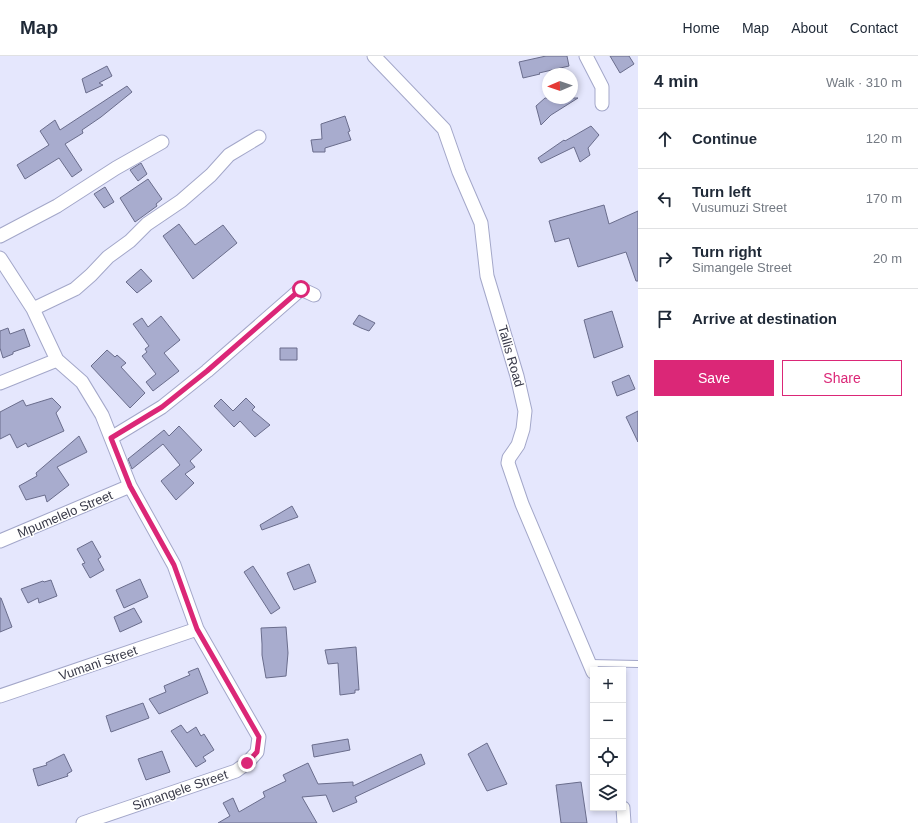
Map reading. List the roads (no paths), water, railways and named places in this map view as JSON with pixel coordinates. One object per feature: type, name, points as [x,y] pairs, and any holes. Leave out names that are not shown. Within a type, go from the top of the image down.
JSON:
[{"type":"street","name":"Tallis Road","points":[[374,56],[444,129],[459,172],[481,223],[487,276],[517,376],[525,410],[523,429],[518,445],[509,458],[508,463],[522,504],[591,667]]},
{"type":"street","points":[[586,56],[602,87],[602,104]]},
{"type":"street","points":[[33,310],[74,289],[91,275],[108,257],[130,241],[147,224],[181,201],[211,175],[229,155],[259,137]]},
{"type":"street","points":[[0,236],[57,206],[116,168],[162,142]]},
{"type":"street","points":[[0,258],[33,310],[57,360],[82,382],[102,415],[130,486],[174,565],[197,629]]},
{"type":"street","points":[[111,438],[162,407],[207,371],[301,289],[314,295]]},
{"type":"street","points":[[0,383],[57,360]]},
{"type":"street","name":"Mpumelelo Street","points":[[0,541],[130,486]]},
{"type":"street","name":"Vumani Street","points":[[0,696],[197,629]]},
{"type":"street","name":"Simangele Street","points":[[83,823],[236,771],[247,763],[257,752],[259,737],[197,629]]},
{"type":"street","points":[[623,811],[624,823]]},
{"type":"lane","points":[[591,667],[638,664]]}]
